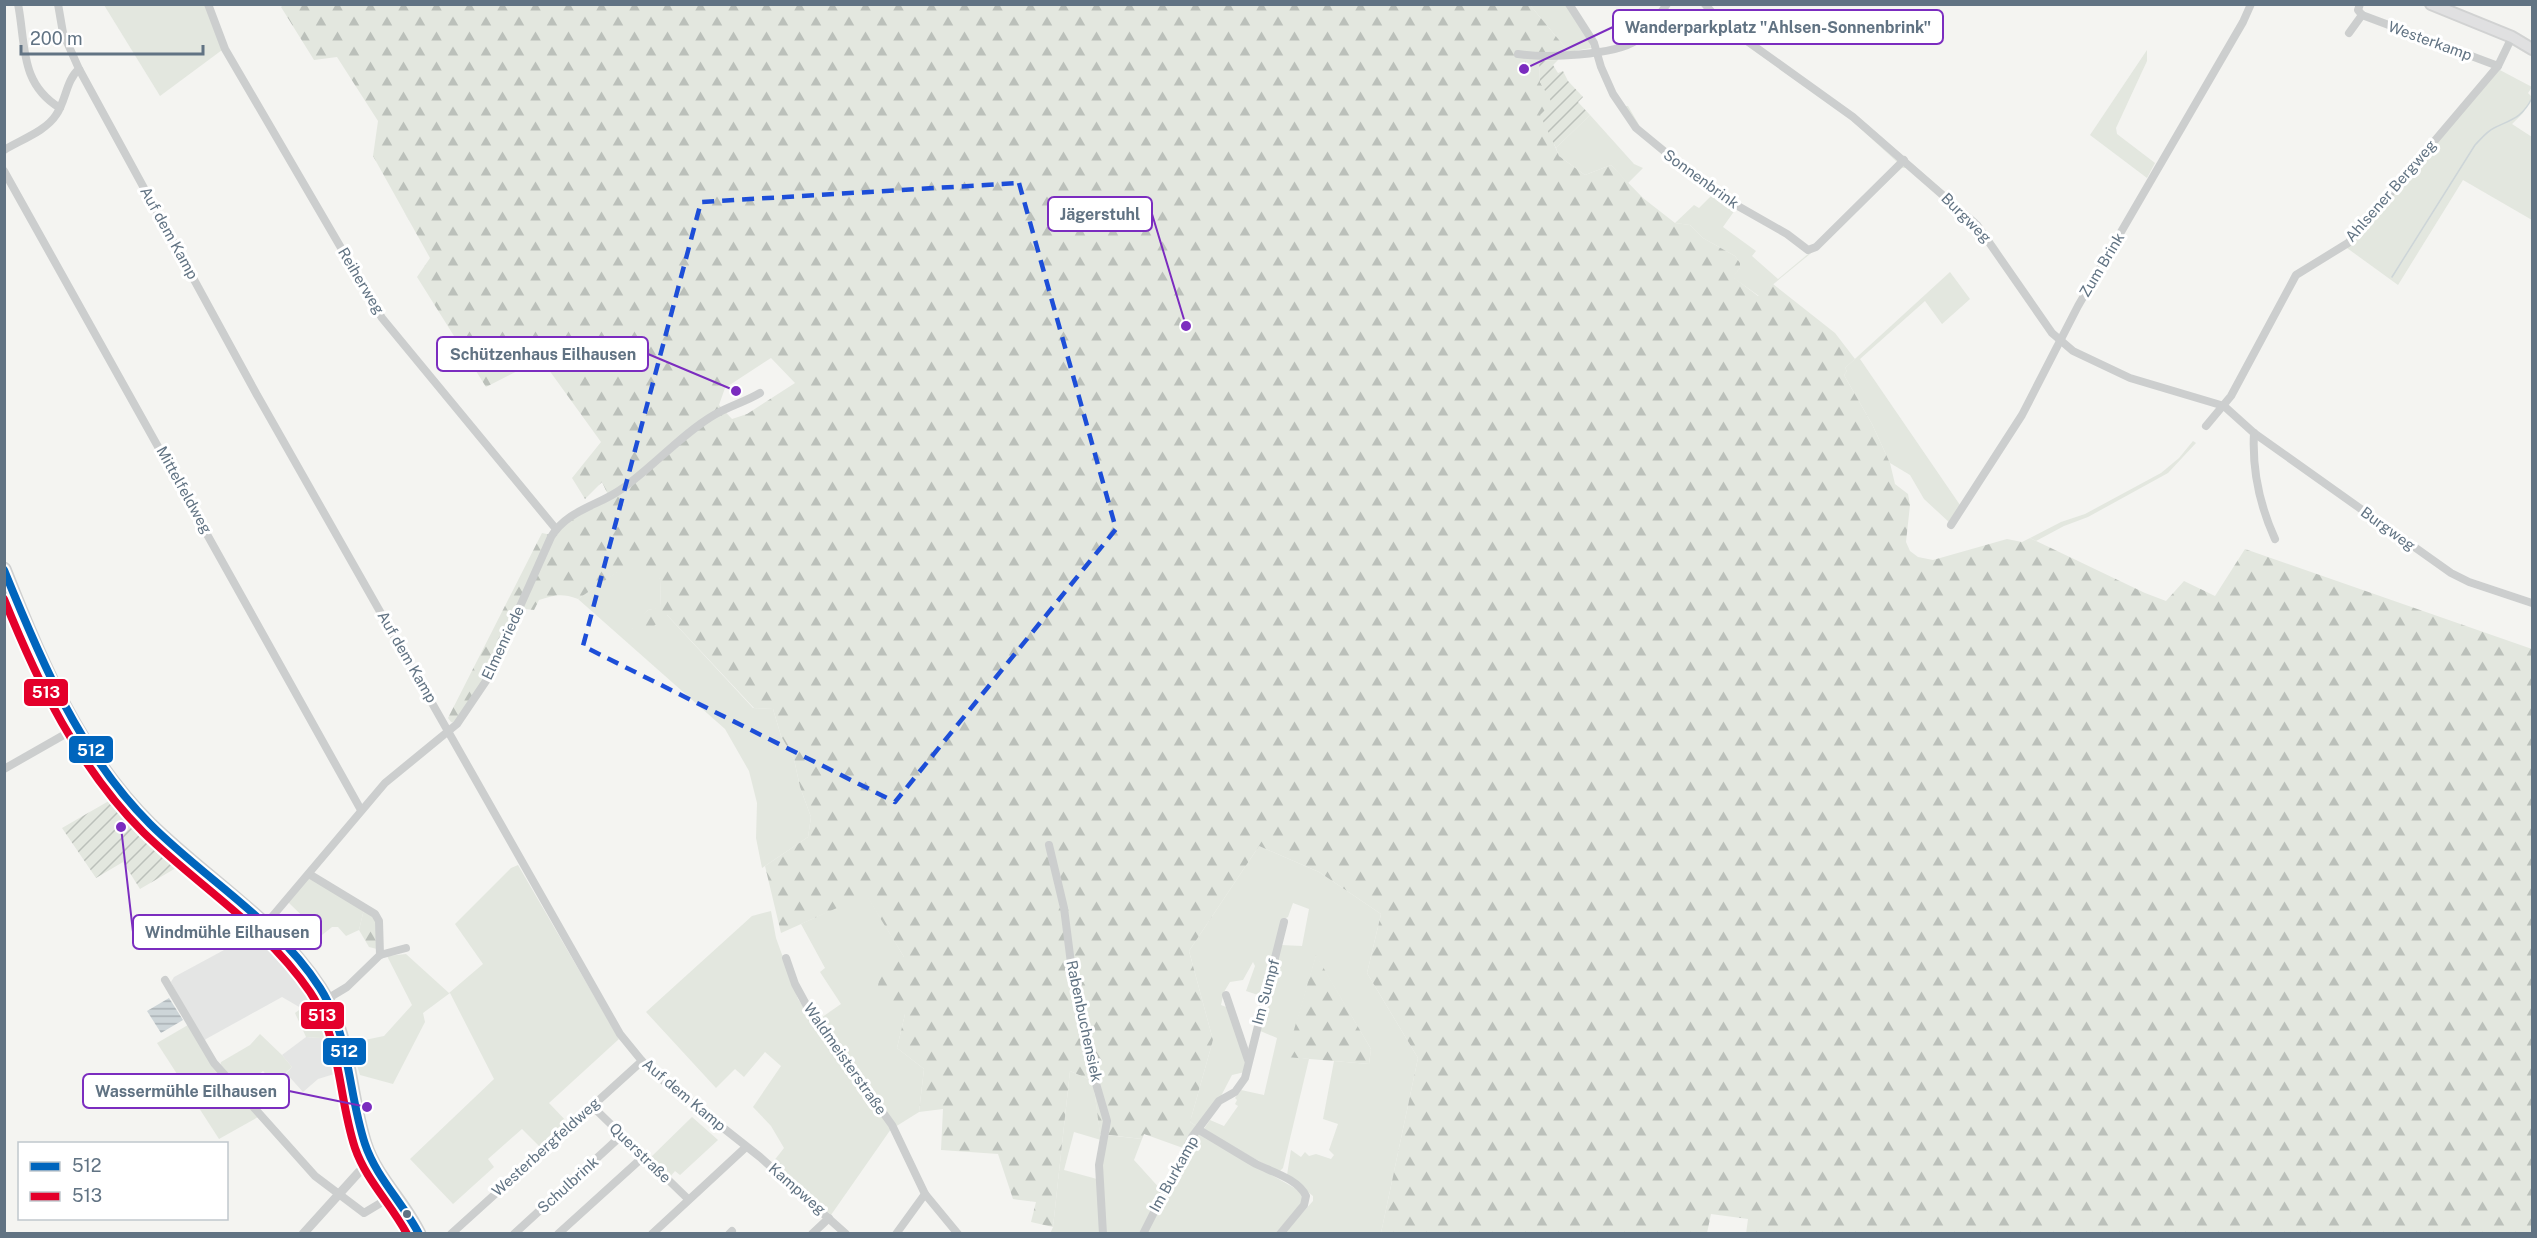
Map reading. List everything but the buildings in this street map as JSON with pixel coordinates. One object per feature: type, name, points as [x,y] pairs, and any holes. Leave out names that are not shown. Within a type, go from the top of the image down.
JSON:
[{"type":"main road","points":[[2431,4],[2530,43]]},
{"type":"main road","points":[[4,569],[44,663],[76,728],[106,773],[150,824],[265,925],[307,970],[327,999],[345,1044],[358,1117],[373,1163],[418,1233]]},
{"type":"street","points":[[18,4],[23,51],[28,69],[42,93],[60,108]]},
{"type":"street","name":"Auf dem Kamp","points":[[58,4],[63,33],[79,69],[263,405],[620,1034],[642,1061],[746,1147]]},
{"type":"street","name":"Reiherweg","points":[[208,4],[225,49],[382,318],[556,529]]},
{"type":"street","name":"Sonnenbrink","points":[[1569,4],[1580,19],[1596,51],[1613,94],[1636,128],[1721,198],[1787,234],[1808,250],[1816,247],[1904,160]]},
{"type":"street","points":[[1518,54],[1540,57],[1619,48],[1635,41],[1647,30],[1667,4]]},
{"type":"street","name":"Burgweg","points":[[1705,4],[1719,21],[1853,117],[1977,225],[2060,341],[2073,351],[2130,378],[2224,406],[2254,433],[2451,573],[2469,582],[2532,603]]},
{"type":"street","name":"Zum Brink","points":[[1951,525],[2022,415],[2083,297],[2243,22],[2251,4]]},
{"type":"street","points":[[2349,33],[2361,15],[2358,10],[2359,5]]},
{"type":"street","name":"Westerkamp","points":[[2361,15],[2498,66]]},
{"type":"street","name":"Ahlsener Bergweg","points":[[2206,426],[2224,406],[2296,275],[2348,243],[2498,66],[2512,37]]},
{"type":"street","points":[[4,150],[48,123],[60,108],[72,77],[79,69]]},
{"type":"street","name":"Mittelfeldweg","points":[[4,171],[361,810]]},
{"type":"street","name":"Elmenriede","points":[[265,925],[385,783],[457,724],[488,678],[556,529],[573,514],[622,489],[713,415],[748,401],[760,393]]},
{"type":"street","points":[[2254,433],[2253,449],[2262,510],[2275,540]]},
{"type":"street","points":[[4,769],[76,728]]},
{"type":"street","name":"Rabenbuchensiek","points":[[1049,845],[1064,908],[1073,979],[1087,1053],[1107,1121],[1099,1165],[1103,1233]]},
{"type":"street","points":[[309,874],[375,914],[379,921],[380,955]]},
{"type":"street","name":"Im Sumpf","points":[[1248,1061],[1284,922]]},
{"type":"street","points":[[327,999],[347,987],[380,955],[406,948]]},
{"type":"street","name":"Waldmeisterstraße","points":[[786,958],[795,984],[808,1008],[892,1125],[925,1194],[958,1233]]},
{"type":"street","points":[[165,980],[214,1063],[300,1160],[338,1195],[364,1213],[394,1195]]},
{"type":"street","points":[[1226,994],[1248,1061]]},
{"type":"street","name":"Westerbergfeldweg","points":[[451,1233],[642,1061]]},
{"type":"street","name":"Im Burkamp","points":[[1143,1233],[1188,1145],[1219,1101],[1239,1089],[1245,1078],[1248,1061]]},
{"type":"street","name":"Querstraße","points":[[592,1106],[688,1199]]},
{"type":"street","points":[[1199,1130],[1303,1190],[1306,1201],[1280,1233]]},
{"type":"street","name":"Schulbrink","points":[[514,1233],[621,1136]]},
{"type":"street","points":[[652,1233],[746,1147]]},
{"type":"street","name":"Kampweg","points":[[746,1147],[846,1233]]},
{"type":"street","points":[[558,1233],[643,1157]]},
{"type":"street","points":[[303,1233],[359,1172],[373,1163]]},
{"type":"street","points":[[896,1233],[925,1194]]},
{"type":"street","points":[[812,1233],[829,1218]]},
{"type":"highlighted area","points":[[1019,183],[1116,529],[895,802],[583,646],[701,202]]},
{"type":"shaded area","points":[[261,930],[293,962],[318,996],[301,1008],[282,997],[206,1039],[203,1043],[171,982],[174,977]]},
{"type":"shaded area","points":[[169,998],[183,1020],[161,1033],[147,1011]]},
{"type":"shaded area","points":[[335,1032],[344,1071],[318,1079],[303,1092],[286,1073],[292,1067],[282,1055],[306,1037],[321,1038]]},
{"type":"green space","points":[[284,4],[1530,5],[1569,52],[1557,53],[1558,60],[1539,61],[1540,82],[1553,103],[1554,144],[1559,156],[1585,175],[1611,165],[1643,198],[1675,223],[1690,225],[1703,238],[1735,256],[1740,263],[1740,268],[1733,277],[1758,296],[1773,284],[1835,333],[1855,359],[1845,368],[1847,371],[1844,375],[1872,424],[1890,463],[1895,484],[1908,494],[1910,505],[1906,542],[1910,551],[1918,557],[1933,560],[2007,539],[2022,542],[2030,538],[2166,601],[2184,581],[2215,596],[2245,549],[2532,649],[2532,1233],[1746,1234],[1748,1219],[1711,1214],[1707,1233],[1381,1233],[1418,1058],[1367,973],[1381,914],[1319,872],[1259,846],[1189,951],[1213,1040],[1190,1122],[1198,1127],[1183,1148],[1144,1134],[1142,1139],[1100,1134],[1093,1081],[1070,1071],[1053,1227],[1031,1222],[1036,1202],[1013,1199],[998,1154],[941,1150],[943,1109],[919,1112],[924,1069],[897,1048],[905,1014],[877,990],[883,962],[904,957],[866,895],[781,933],[765,866],[808,837],[811,817],[800,787],[794,759],[781,736],[773,709],[754,708],[667,615],[654,626],[636,631],[631,628],[648,610],[661,607],[660,579],[649,573],[641,556],[578,599],[563,595],[554,596],[539,600],[534,610],[517,608],[486,677],[456,723],[451,722],[448,718],[542,533],[556,536],[563,524],[610,499],[602,482],[585,499],[572,478],[601,442],[541,359],[486,387],[417,277],[430,258],[373,156],[378,121],[337,57],[314,60],[281,7]],"holes":[[[771,358],[795,383],[747,414],[732,419],[719,405],[725,388]]]},
{"type":"green space","points":[[104,5],[205,5],[222,50],[160,96]]},
{"type":"green space","points":[[1530,5],[1566,5],[1588,38],[1591,48],[1569,52]]},
{"type":"green space","points":[[1700,5],[1708,5],[1741,34],[1856,115],[1976,219],[2002,253],[1987,235],[1907,168],[1902,168],[1810,254],[1759,296],[1732,277],[1740,268],[1740,263],[1735,256],[1703,238],[1690,225],[1675,223],[1694,205],[1699,208],[1712,195],[1735,210],[1723,227],[1756,251],[1752,256],[1778,279],[1808,254],[1808,249],[1720,194],[1809,248],[1815,245],[1897,162],[1850,119],[1721,27]]},
{"type":"green space","points":[[2147,50],[2147,61],[2116,128],[2117,134],[2155,163],[2147,178],[2090,135]]},
{"type":"green space","points":[[1558,60],[1553,65],[1558,73],[1563,71],[1568,81],[1583,97],[1578,102],[1590,115],[1556,148],[1540,115],[1552,103],[1540,82],[1539,61]]},
{"type":"green space","points":[[2498,69],[2532,87],[2528,93],[2532,97],[2523,113],[2512,124],[2532,137],[2532,220],[2463,180],[2398,285],[2347,248]]},
{"type":"green space","points":[[1622,106],[1628,106],[1642,130],[1703,181],[1651,141]]},
{"type":"green space","points":[[1590,115],[1634,164],[1643,168],[1628,183],[1611,165],[1585,175],[1559,156],[1556,148]]},
{"type":"green space","points":[[1950,272],[1970,299],[1942,324],[1925,301],[1860,359],[1960,505],[1950,523],[1924,499],[1910,475],[1890,463],[1872,424],[1844,375],[1847,371],[1845,368]]},
{"type":"green space","points":[[2193,441],[2196,443],[2168,473],[2088,517],[2064,526],[2036,541],[2030,538],[2061,522],[2085,514],[2161,473],[2179,458]]},
{"type":"green space","points":[[641,555],[660,579],[661,608],[648,610],[632,629],[666,614],[753,708],[773,709],[781,736],[794,759],[800,787],[811,817],[808,837],[762,868],[756,838],[757,803],[749,771],[725,729],[578,599]]},
{"type":"green space","points":[[114,798],[155,839],[154,849],[176,868],[140,889],[123,862],[96,878],[62,828]]},
{"type":"green space","points":[[1259,846],[1319,872],[1381,914],[1367,973],[1418,1058],[1381,1233],[1284,1233],[1313,1201],[1313,1196],[1287,1175],[1291,1150],[1301,1157],[1305,1152],[1309,1156],[1316,1154],[1331,1159],[1334,1155],[1329,1150],[1338,1124],[1323,1119],[1334,1061],[1369,1064],[1371,1049],[1316,956],[1287,1056],[1309,1059],[1283,1168],[1279,1172],[1203,1130],[1210,1120],[1224,1126],[1238,1106],[1235,1104],[1237,1100],[1235,1098],[1241,1090],[1264,1095],[1277,1038],[1258,1030],[1281,945],[1302,946],[1309,909],[1293,903],[1288,917],[1284,919],[1264,997],[1246,991],[1255,966],[1253,962],[1243,980],[1230,982],[1224,992],[1221,1005],[1229,1008],[1245,1060],[1245,1072],[1232,1075],[1221,1096],[1198,1127],[1190,1122],[1213,1040],[1189,951]]},
{"type":"green space","points":[[518,865],[619,1039],[549,1103],[569,1124],[541,1148],[522,1129],[488,1159],[494,1167],[453,1204],[410,1159],[494,1079],[450,993],[423,1013],[425,1022],[393,1084],[360,1075],[350,1043],[384,1036],[412,1005],[387,956],[406,954],[449,993],[483,964],[455,924],[511,868]]},
{"type":"green space","points":[[313,878],[364,909],[359,930],[346,936],[338,927],[332,927],[322,935],[288,902],[308,879]]},
{"type":"green space","points":[[866,894],[904,957],[905,1014],[897,1048],[924,1069],[919,1112],[895,1127],[818,1020],[841,1004],[820,972],[825,968],[801,924]]},
{"type":"green space","points":[[364,909],[377,920],[377,949],[369,947],[359,930]]},
{"type":"green space","points":[[771,911],[776,938],[798,999],[891,1129],[831,1215],[773,1162],[784,1148],[771,1126],[753,1107],[781,1066],[765,1052],[744,1077],[735,1069],[716,1088],[646,1012],[752,916]]},
{"type":"green space","points":[[1316,955],[1371,1049],[1369,1064],[1286,1057]]},
{"type":"green space","points":[[318,996],[335,1032],[321,1038],[306,1037],[295,1013]]},
{"type":"green space","points":[[188,1025],[258,1117],[219,1139],[157,1043]]},
{"type":"green space","points":[[260,1034],[292,1067],[274,1083],[263,1071],[240,1090],[220,1066],[221,1062],[250,1045]]},
{"type":"green space","points":[[1070,1071],[1093,1081],[1101,1140],[1074,1132],[1064,1170],[1097,1179],[1101,1233],[1050,1234],[1053,1227]]},
{"type":"green space","points":[[692,1117],[718,1140],[680,1175],[675,1171],[669,1178],[649,1159]]},
{"type":"green space","points":[[1200,1134],[1298,1190],[1303,1196],[1303,1201],[1276,1233],[1145,1234],[1193,1139]]},
{"type":"green space","points":[[1106,1135],[1142,1139],[1134,1160],[1162,1191],[1140,1233],[1105,1234],[1101,1165]]},
{"type":"waterway","points":[[2392,277],[2475,145],[2491,130],[2520,114],[2532,98]]},
{"type":"transit line","name":"512","points":[[4,570],[48,672],[83,737],[103,768],[150,824],[283,942],[320,988],[330,1006],[343,1045],[365,1144],[376,1168],[419,1234]]},
{"type":"transit line","name":"513","points":[[4,599],[31,662],[62,723],[79,752],[120,807],[164,852],[231,908],[273,947],[310,992],[328,1029],[355,1148],[372,1181],[407,1234]]},
{"type":"place","name":"Wanderparkplatz \"Ahlsen-Sonnenbrink\"","points":[[1524,69]]},
{"type":"place","name":"Jägerstuhl","points":[[1186,326]]},
{"type":"place","name":"Schützenhaus Eilhausen","points":[[736,391]]},
{"type":"place","name":"Windmühle Eilhausen","points":[[121,827]]},
{"type":"place","name":"Wassermühle Eilhausen","points":[[367,1107]]}]
